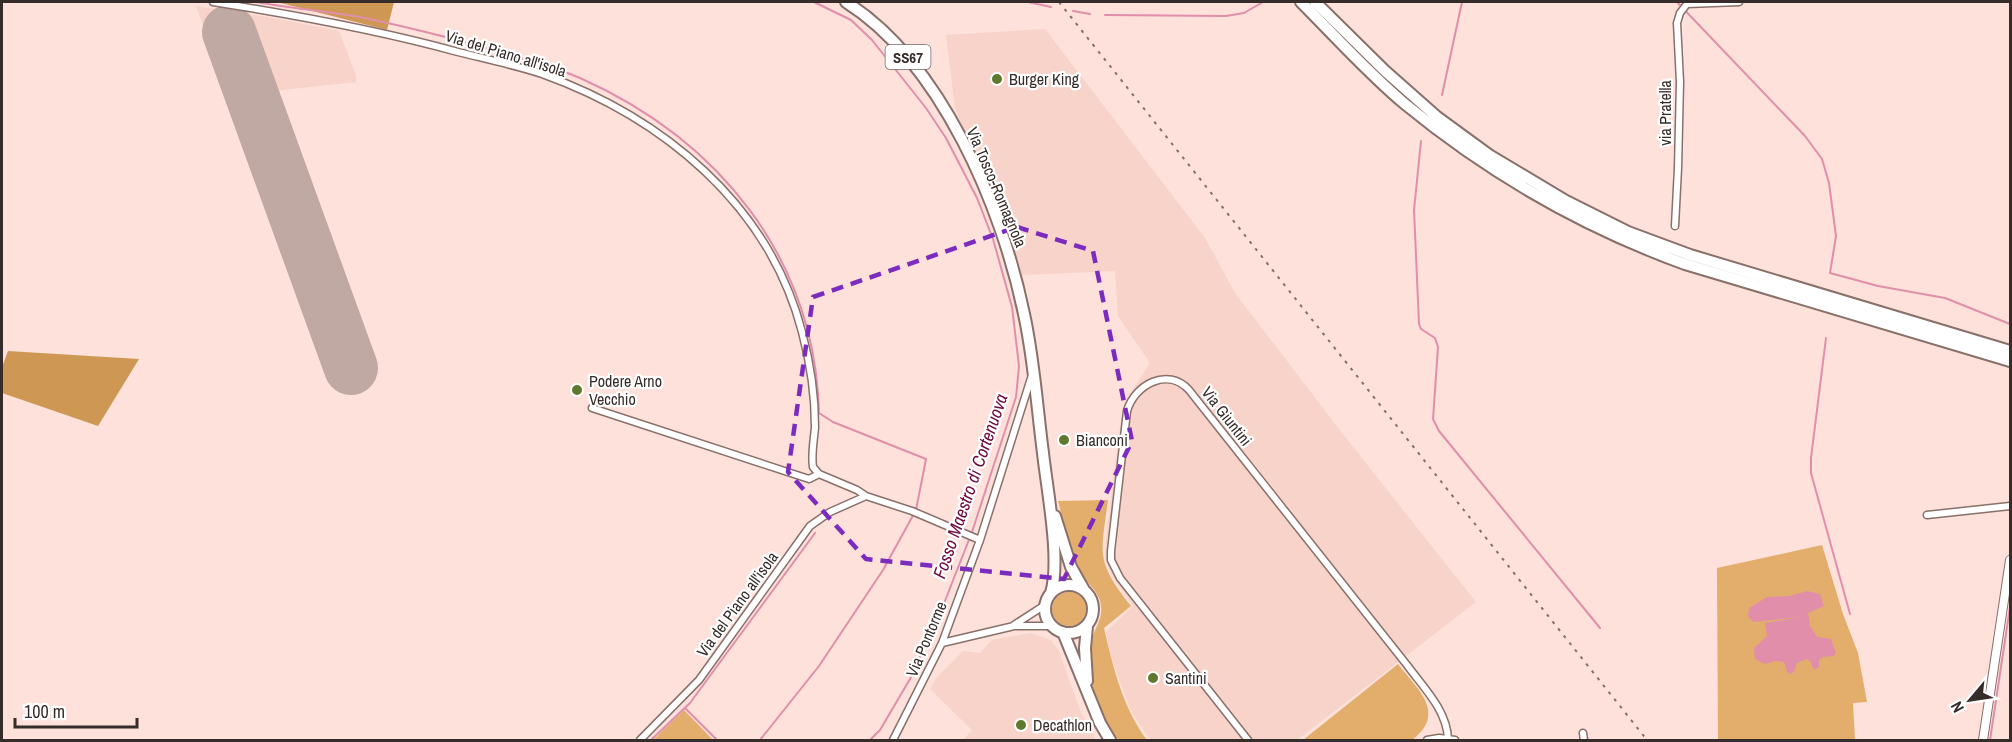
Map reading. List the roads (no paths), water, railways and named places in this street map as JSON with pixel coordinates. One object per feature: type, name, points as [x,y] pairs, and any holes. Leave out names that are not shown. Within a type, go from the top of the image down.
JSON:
[{"type":"main road","name":"Via Tosco-Romagnola","points":[[846,2],[871,20],[902,50],[927,82],[955,126],[984,187],[1009,254],[1024,315],[1048,496]]},
{"type":"main road","points":[[1301,2],[1404,103],[1460,147],[1577,218],[1641,248],[1685,264],[2010,361]]},
{"type":"main road","points":[[1315,2],[1385,71],[1437,117],[1489,155],[1566,201],[1628,232],[1690,255],[2010,351]]},
{"type":"main road","points":[[1048,496],[1071,567],[1089,596],[1093,611],[1087,626],[1085,648],[1087,688]]},
{"type":"main road","points":[[1048,496],[1054,568],[1051,593],[1045,605],[1047,619],[1052,627],[1063,632],[1073,633],[1087,626]]},
{"type":"main road","points":[[1051,593],[1062,586],[1070,585],[1084,590]]},
{"type":"main road","points":[[1063,632],[1110,741]]},
{"type":"street","name":"Via del Piano all'isola","points":[[213,2],[407,38],[541,74],[613,107],[654,130],[676,146],[700,167],[745,214],[769,250],[784,281],[802,331],[808,360],[815,426],[813,468],[819,474]]},
{"type":"street","name":"via Pratella","points":[[1675,226],[1679,114],[1677,23],[1680,13],[1687,4],[1739,2]]},
{"type":"street","name":"Via Pontorme","points":[[893,740],[942,643],[1032,375]]},
{"type":"street","name":"Via Giuntini","points":[[1248,741],[1120,578],[1111,560],[1127,411],[1132,398],[1137,393],[1147,384],[1159,380],[1173,379],[1189,390],[1420,683],[1445,718],[1451,740]]},
{"type":"street","points":[[592,408],[809,479],[819,474],[866,496],[912,511],[977,539]]},
{"type":"street","name":"Via del Piano all'isola","points":[[640,741],[699,680],[810,526],[830,512],[866,496]]},
{"type":"street","points":[[1927,514],[2010,506]]},
{"type":"street","points":[[1983,741],[2010,560]]},
{"type":"street","points":[[1014,626],[1045,605]]},
{"type":"street","points":[[942,643],[1014,626],[1052,627]]},
{"type":"street","points":[[1427,741],[1451,740]]},
{"type":"waterway","points":[[257,2],[365,18],[451,38],[560,70],[630,104],[675,135],[716,170],[750,211],[778,255],[800,304],[813,357],[819,413],[833,422],[926,459],[916,510],[883,570],[819,666],[760,740]]},
{"type":"waterway","name":"Fosso Maestro di Cortenuova","points":[[814,2],[851,20],[872,40],[926,108],[946,138],[977,198],[993,239],[1012,307],[1019,366],[1016,397],[972,532],[943,606],[910,679],[880,730],[870,740]]},
{"type":"waterway","points":[[1028,2],[1051,7]]},
{"type":"waterway","points":[[1105,15],[1226,16],[1244,13],[1263,2]]},
{"type":"waterway","points":[[1442,95],[1462,2]]},
{"type":"waterway","points":[[1677,2],[1805,136],[1822,159],[1829,183],[1836,236],[1830,273],[1878,286],[1945,298],[2010,324]]},
{"type":"waterway","points":[[1073,11],[1090,14]]},
{"type":"waterway","points":[[1421,141],[1414,210],[1419,324],[1421,329],[1435,338],[1438,347],[1433,419],[1439,431],[1600,628]]},
{"type":"waterway","points":[[1826,338],[1811,473],[1850,614]]},
{"type":"waterway","points":[[651,740],[690,703],[815,533]]},
{"type":"waterway","points":[[1990,740],[2010,607]]},
{"type":"waterway","points":[[685,708],[717,740]]},
{"type":"railway","points":[[1059,2],[1647,740]]},
{"type":"place","name":"Burger King","points":[[997,79]]},
{"type":"place","name":"Podere Arno Vecchio","points":[[577,390]]},
{"type":"place","name":"Bianconi","points":[[1064,440]]},
{"type":"place","name":"Santini","points":[[1153,678]]},
{"type":"place","name":"Decathlon","points":[[1021,725]]}]
